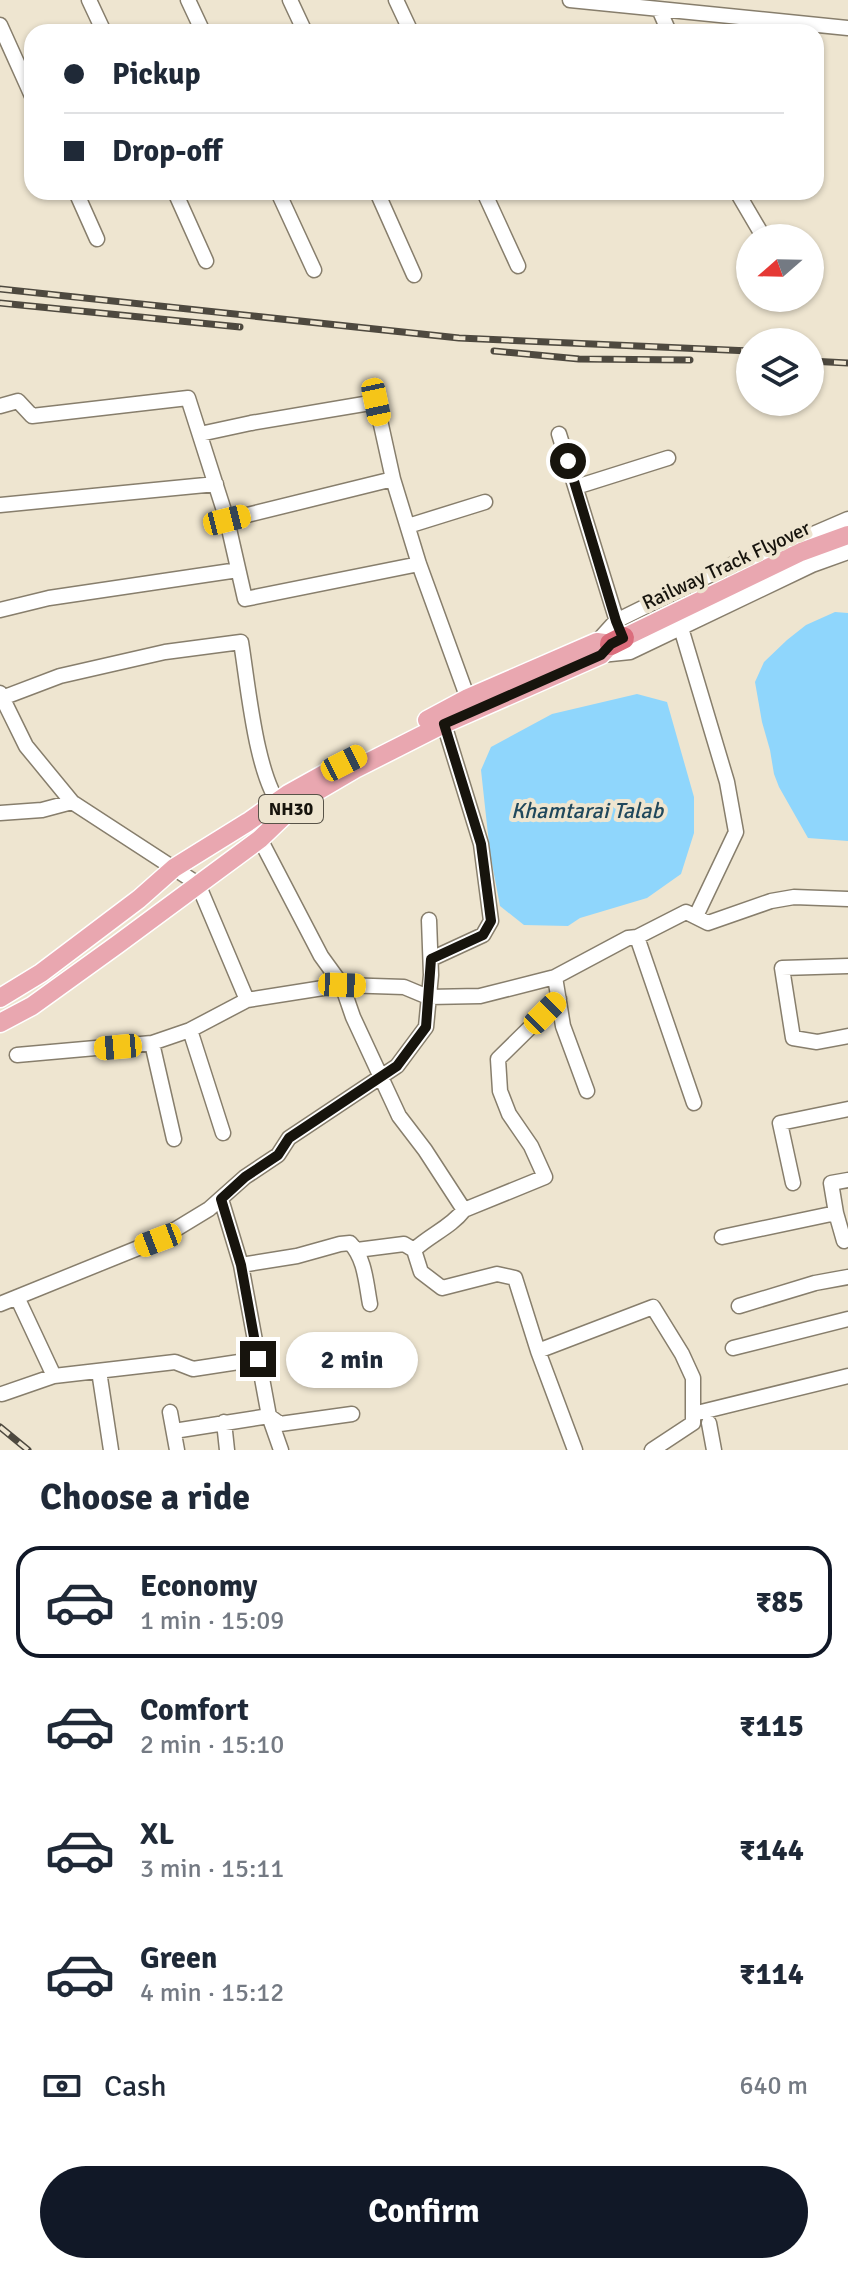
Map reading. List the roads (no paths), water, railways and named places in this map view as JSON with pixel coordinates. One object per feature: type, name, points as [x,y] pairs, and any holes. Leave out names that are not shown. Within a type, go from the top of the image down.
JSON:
[{"type":"main road","name":"Railway Track Flyover","points":[[613,642],[801,552],[848,535]]},
{"type":"main road","name":"NH30","points":[[0,1023],[32,1006],[260,839],[282,807],[317,776],[613,642]]},
{"type":"main road","name":"NH30","points":[[0,998],[41,973],[139,899],[174,868],[248,822],[309,796],[444,724],[471,705]]},
{"type":"street","points":[[89,0],[100,24]]},
{"type":"street","points":[[188,0],[199,24]]},
{"type":"street","points":[[290,0],[301,24]]},
{"type":"street","points":[[396,0],[407,24]]},
{"type":"street","points":[[570,0],[630,3],[659,9],[809,24]]},
{"type":"street","points":[[723,0],[730,16]]},
{"type":"street","points":[[659,9],[666,24]]},
{"type":"street","points":[[0,25],[24,78]]},
{"type":"street","points":[[824,26],[848,28]]},
{"type":"street","points":[[80,200],[97,239]]},
{"type":"street","points":[[179,200],[206,261]]},
{"type":"street","points":[[282,200],[314,270]]},
{"type":"street","points":[[381,200],[414,275]]},
{"type":"street","points":[[488,200],[518,266]]},
{"type":"street","points":[[742,200],[756,224]]},
{"type":"street","points":[[0,406],[18,401],[32,416],[188,398],[227,520],[245,599],[419,564]]},
{"type":"street","points":[[200,434],[376,402],[393,479],[419,564],[471,705]]},
{"type":"street","points":[[559,434],[576,487],[613,642]]},
{"type":"street","points":[[576,487],[668,458]]},
{"type":"street","points":[[227,520],[393,479]]},
{"type":"street","points":[[0,505],[216,484]]},
{"type":"street","points":[[408,526],[485,502]]},
{"type":"street","points":[[613,642],[738,562],[848,519]]},
{"type":"street","points":[[613,642],[681,628],[812,565],[848,552]]},
{"type":"street","points":[[0,610],[49,598],[238,570]]},
{"type":"street","points":[[681,628],[727,782],[736,832],[696,916]]},
{"type":"street","points":[[247,1000],[198,884],[72,802],[26,746],[1,695],[60,676],[165,652],[241,642],[262,767],[282,807]]},
{"type":"street","points":[[431,959],[483,935],[491,921],[481,844],[444,724]]},
{"type":"street","points":[[0,813],[42,810],[72,802]]},
{"type":"street","points":[[260,839],[321,956],[342,985],[353,1017],[399,1116],[464,1210]]},
{"type":"street","points":[[17,1055],[152,1043],[190,1030],[247,1000],[342,985],[404,987],[428,997],[480,996],[555,977],[628,938],[637,937],[686,912],[708,923],[771,901],[794,897],[848,899]]},
{"type":"street","points":[[0,1304],[158,1240],[221,1199],[245,1177],[278,1155],[289,1138],[397,1066],[426,1027],[431,959],[429,920]]},
{"type":"street","points":[[637,937],[694,1103]]},
{"type":"street","points":[[848,966],[782,968],[793,1038],[817,1042],[848,1036]]},
{"type":"street","points":[[555,977],[563,1026],[587,1091]]},
{"type":"street","points":[[414,1250],[456,1220],[464,1210],[545,1177],[531,1146],[509,1114],[500,1091],[498,1059],[559,999]]},
{"type":"street","points":[[190,1030],[223,1133]]},
{"type":"street","points":[[152,1043],[174,1139]]},
{"type":"street","points":[[793,1183],[780,1123],[848,1109]]},
{"type":"street","points":[[844,1241],[831,1183],[848,1180]]},
{"type":"street","points":[[221,1199],[241,1265],[269,1416],[281,1450]]},
{"type":"street","points":[[722,1237],[836,1213]]},
{"type":"street","points":[[241,1265],[350,1243],[357,1250],[370,1304]]},
{"type":"street","points":[[357,1250],[404,1244],[414,1250],[421,1272],[442,1288],[497,1274],[515,1278],[575,1450]]},
{"type":"street","points":[[739,1306],[815,1283],[848,1277]]},
{"type":"street","points":[[17,1297],[54,1376]]},
{"type":"street","points":[[538,1351],[653,1307],[693,1378],[693,1423],[652,1450]]},
{"type":"street","points":[[733,1348],[848,1319]]},
{"type":"street","points":[[2,1394],[54,1376],[175,1362],[193,1369],[258,1359]]},
{"type":"street","points":[[99,1371],[111,1450]]},
{"type":"street","points":[[693,1414],[848,1376]]},
{"type":"street","points":[[170,1412],[177,1450]]},
{"type":"street","points":[[174,1431],[269,1416],[280,1424],[352,1414]]},
{"type":"street","points":[[224,1422],[227,1450]]},
{"type":"street","points":[[709,1423],[714,1450]]},
{"type":"water","points":[[835,612],[848,613],[848,841],[808,838],[774,774],[755,682],[764,662],[787,640],[806,625]]},
{"type":"water","name":"Khamtarai Talab","points":[[637,694],[667,702],[694,797],[694,833],[681,874],[647,898],[580,918],[568,926],[524,925],[500,906],[490,853],[481,770],[491,747],[552,714]]},
{"type":"railway","points":[[0,289],[459,338],[736,350]]},
{"type":"railway","points":[[0,303],[240,327]]},
{"type":"railway","points":[[494,351],[579,359],[690,360]]},
{"type":"railway","points":[[824,362],[848,363]]},
{"type":"railway","points":[[0,1427],[28,1450]]}]
